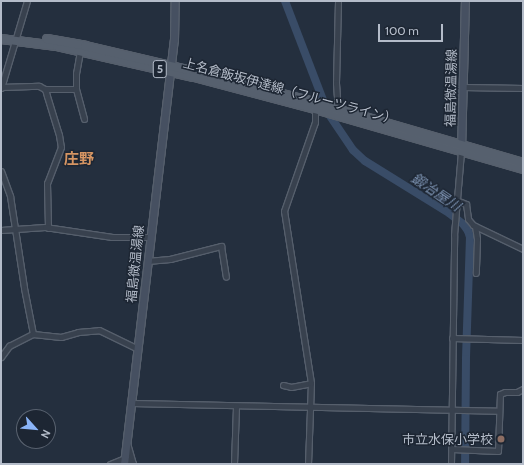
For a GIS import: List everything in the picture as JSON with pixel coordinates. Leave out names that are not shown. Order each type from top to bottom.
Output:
[{"type":"main road","name":"福島微温湯線","points":[[125,461],[175,27],[175,1]]},
{"type":"main road","name":"福島微温湯線","points":[[461,149],[465,1]]},
{"type":"main road","name":"上名倉飯坂伊達線（フルーツライン）","points":[[1,34],[169,69]]},
{"type":"main road","name":"上名倉飯坂伊達線（フルーツライン）","points":[[1,39],[16,38],[62,41],[338,112],[523,169]]},
{"type":"main road","name":"上名倉飯坂伊達線（フルーツライン）","points":[[461,149],[523,163]]},
{"type":"street","points":[[27,1],[1,88],[36,86],[45,90],[76,89]]},
{"type":"street","points":[[338,1],[336,83],[338,112]]},
{"type":"street","points":[[80,51],[76,73],[76,89],[84,119]]},
{"type":"street","points":[[463,87],[523,88]]},
{"type":"street","points":[[45,90],[61,144],[60,152],[47,183],[48,228]]},
{"type":"street","points":[[308,464],[311,383],[284,211],[315,122],[316,106]]},
{"type":"street","points":[[451,464],[452,338],[456,200],[461,149]]},
{"type":"street","points":[[1,171],[10,196],[33,334]]},
{"type":"street","points":[[456,200],[466,204],[468,219],[474,226],[523,249]]},
{"type":"street","points":[[474,226],[476,239],[476,273]]},
{"type":"street","points":[[1,230],[48,228],[112,238],[150,237]]},
{"type":"street","points":[[147,261],[170,259],[221,246],[226,277]]},
{"type":"street","points":[[1,357],[9,346],[33,334],[61,337],[78,332],[99,330],[138,349]]},
{"type":"street","points":[[452,338],[523,340]]},
{"type":"street","points":[[283,385],[291,386],[311,383]]},
{"type":"street","points":[[452,449],[498,450],[500,394],[505,392],[517,392],[523,389]]},
{"type":"street","points":[[132,403],[499,412]]},
{"type":"street","points":[[234,464],[236,406]]},
{"type":"street","points":[[127,442],[133,464]]},
{"type":"street","points":[[110,464],[125,461],[133,464]]},
{"type":"waterway","name":"鍛冶屋川","points":[[285,1],[328,113],[353,150],[365,161],[449,213],[463,224],[468,231],[470,237],[466,359],[465,464]]},
{"type":"place","name":"市立水保小学校","points":[[501,439]]},
{"type":"district","name":"庄野","points":[[79,160]]}]
